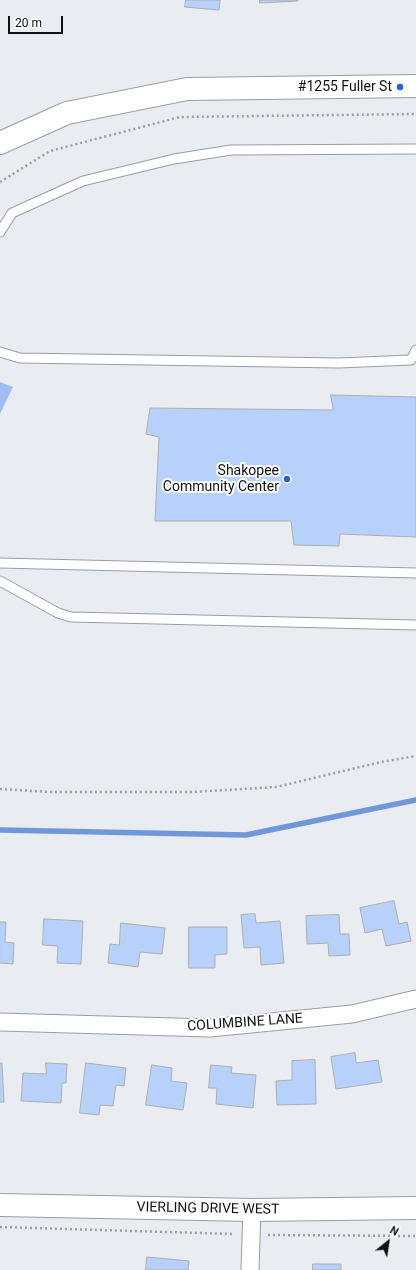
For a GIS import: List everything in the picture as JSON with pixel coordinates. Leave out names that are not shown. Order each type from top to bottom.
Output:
[{"type":"street","points":[[0,143],[67,113],[187,89],[416,86]]},
{"type":"street","name":"COLUMBINE LANE","points":[[0,1022],[210,1028],[352,1014],[416,1000]]},
{"type":"street","name":"VIERLING DRIVE WEST","points":[[0,1206],[252,1210],[416,1208]]},
{"type":"street","points":[[250,1270],[252,1210]]},
{"type":"lane","points":[[0,232],[12,213],[83,181],[174,159],[231,150],[416,150]]},
{"type":"lane","points":[[0,352],[20,358],[339,363],[411,360],[416,350]]},
{"type":"lane","points":[[0,563],[416,573]]},
{"type":"lane","points":[[0,581],[58,612],[71,617],[416,625]]},
{"type":"path","points":[[0,182],[50,151],[180,117],[416,114]]},
{"type":"path","points":[[0,789],[51,792],[192,792],[276,788],[381,762],[416,756]]},
{"type":"path","points":[[0,1227],[251,1234],[416,1236]]},
{"type":"shaded area","points":[[0,382],[13,387],[0,414]]},
{"type":"building","points":[[186,0],[220,0],[219,10],[185,7]]},
{"type":"building","points":[[260,0],[298,0],[298,1],[260,3]]},
{"type":"building","name":"Shakopee Community Center","points":[[331,395],[416,397],[416,537],[340,534],[339,546],[294,545],[291,521],[155,521],[159,437],[146,434],[150,408],[333,410]]},
{"type":"building","points":[[394,901],[399,924],[407,922],[411,941],[386,946],[382,929],[365,933],[360,908]]},
{"type":"building","points":[[255,914],[256,923],[280,921],[284,963],[261,965],[260,947],[244,948],[241,915]]},
{"type":"building","points":[[339,915],[340,934],[349,934],[350,955],[329,956],[328,943],[307,944],[306,916]]},
{"type":"building","points":[[44,919],[83,921],[81,964],[57,963],[58,946],[43,945]]},
{"type":"building","points":[[0,922],[6,922],[5,942],[14,943],[13,964],[0,963]]},
{"type":"building","points":[[121,923],[165,928],[162,954],[140,952],[138,967],[108,963],[110,944],[119,945]]},
{"type":"building","points":[[189,927],[227,927],[227,954],[215,955],[215,968],[189,968]]},
{"type":"building","points":[[355,1053],[356,1063],[378,1060],[382,1082],[336,1089],[331,1057]]},
{"type":"building","points":[[315,1060],[316,1104],[277,1105],[276,1081],[292,1080],[292,1061]]},
{"type":"building","points":[[0,1063],[2,1063],[4,1102],[0,1102]]},
{"type":"building","points":[[46,1063],[67,1064],[66,1083],[62,1083],[61,1103],[21,1101],[23,1073],[46,1074]]},
{"type":"building","points":[[86,1063],[126,1068],[124,1086],[116,1085],[113,1106],[100,1105],[99,1115],[80,1113]]},
{"type":"building","points":[[152,1065],[172,1068],[171,1081],[187,1083],[183,1110],[146,1105]]},
{"type":"building","points":[[211,1065],[232,1067],[231,1073],[256,1075],[253,1108],[216,1104],[217,1088],[209,1088]]},
{"type":"building","points":[[147,1257],[189,1261],[188,1270],[146,1270]]},
{"type":"building","points":[[313,1264],[341,1264],[341,1270],[313,1270]]},
{"type":"waterway","points":[[0,830],[246,835],[416,800]]},
{"type":"place","name":"#1255 Fuller St","points":[[400,87]]},
{"type":"place","name":"Shakopee Community Center","points":[[287,479]]}]
